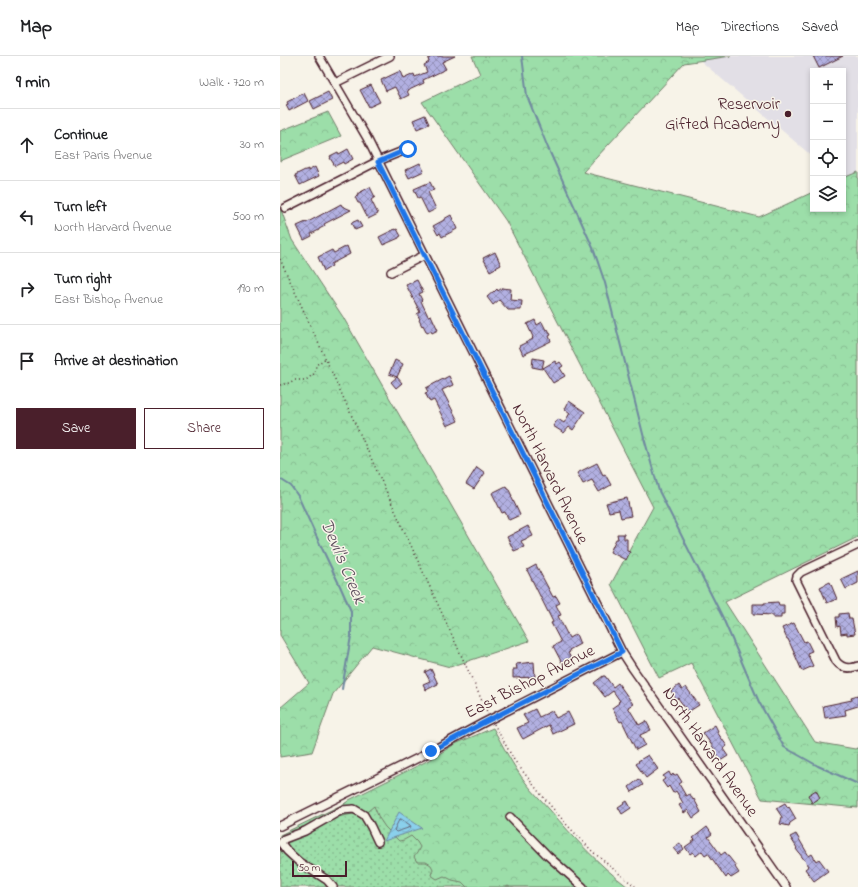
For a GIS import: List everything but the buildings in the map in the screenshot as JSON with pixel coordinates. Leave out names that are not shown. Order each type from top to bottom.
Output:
[{"type":"street","name":"North Harvard Avenue","points":[[319,56],[363,131],[622,652],[786,887]]},
{"type":"street","points":[[335,83],[390,56]]},
{"type":"street","points":[[285,208],[378,162],[408,149]]},
{"type":"street","points":[[391,272],[425,255]]},
{"type":"street","points":[[858,545],[802,571],[796,578],[836,661],[844,667],[851,668],[858,666]]},
{"type":"street","name":"East Bishop Avenue","points":[[280,826],[422,756],[622,652]]},
{"type":"street","points":[[333,887],[327,880],[299,862],[287,851],[281,843],[284,839],[305,831],[342,810],[354,809],[364,815],[378,842]]},
{"type":"street","points":[[510,817],[547,855],[583,887]]},
{"type":"path","points":[[280,258],[491,719],[514,760],[567,825],[593,852],[636,887]]},
{"type":"path","points":[[280,385],[294,380],[306,380],[315,373],[316,366],[326,358]]},
{"type":"shaded area","name":"Reservoir Gifted Academy","points":[[695,56],[858,56],[858,205],[846,189],[846,68],[810,68],[810,154]]},
{"type":"green space","points":[[472,56],[731,56],[684,63],[583,172],[759,217],[810,193],[810,212],[846,212],[846,177],[858,172],[858,537],[725,602],[815,742],[855,749],[858,748],[858,808],[762,799],[691,663],[659,678],[611,584],[653,507],[506,221],[422,102],[480,74]]},
{"type":"green space","points":[[328,112],[341,136],[280,161],[280,131]]},
{"type":"green space","points":[[280,207],[292,240],[343,317],[529,641],[450,667],[372,646],[333,694],[312,752],[280,757],[280,708],[309,683],[280,635]]},
{"type":"green space","points":[[493,728],[508,756],[526,783],[587,851],[628,887],[467,887],[462,882],[452,880],[444,876],[437,879],[431,875],[433,869],[431,865],[426,862],[417,862],[414,857],[420,847],[417,842],[411,836],[399,841],[385,827],[374,806],[362,816],[353,814],[337,817],[341,807],[349,800],[431,759],[455,744]]},
{"type":"green space","points":[[491,732],[538,819],[612,887],[280,887],[280,835]]},
{"type":"water","points":[[399,812],[422,828],[384,841]]},
{"type":"waterway","points":[[522,56],[527,96],[548,148],[593,248],[605,283],[644,438],[659,491],[722,616],[759,702],[784,747],[818,766],[858,784]]},
{"type":"waterway","name":"Devil's Creek","points":[[280,479],[291,486],[298,496],[351,611],[351,636],[342,689]]},
{"type":"place","name":"Reservoir Gifted Academy","points":[[788,114]]},
{"type":"route","points":[[408,149],[378,162],[622,652],[431,751]]}]
